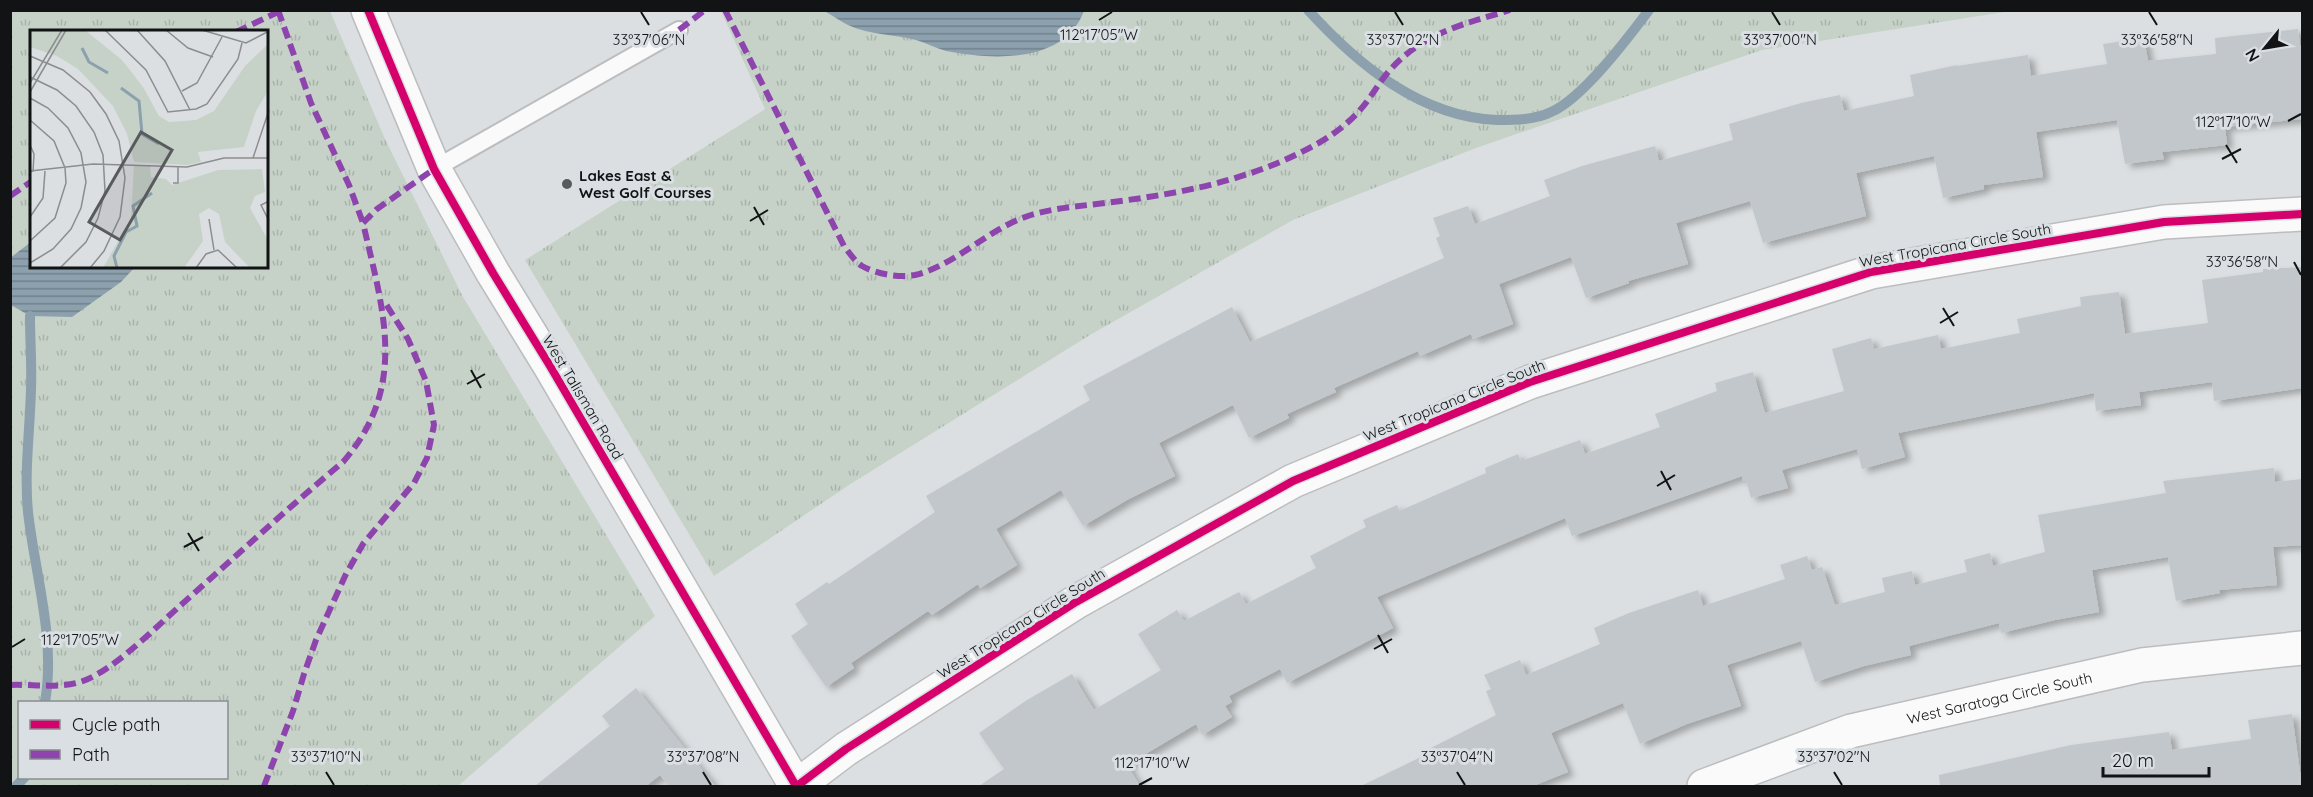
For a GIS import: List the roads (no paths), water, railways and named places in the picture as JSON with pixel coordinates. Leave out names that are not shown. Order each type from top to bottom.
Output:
[{"type":"street","name":"West Talisman Road","points":[[368,10],[434,169],[493,273],[797,786]]},
{"type":"street","name":"West Tropicana Circle South","points":[[797,786],[846,749],[1076,602],[1293,481],[1530,382],[1871,272],[2164,222],[2302,214]]},
{"type":"street","name":"West Saratoga Circle South","points":[[1704,786],[1863,728],[2142,665],[2302,648]]},
{"type":"lane","points":[[434,169],[679,30]]},
{"type":"water","points":[[1084,10],[1074,28],[1061,41],[1044,49],[1005,56],[946,51],[916,40],[864,31],[824,11]]},
{"type":"water","points":[[30,243],[30,268],[134,268],[121,282],[72,317],[30,316],[11,305],[10,258]]},
{"type":"waterway","points":[[1308,10],[1348,50],[1370,68],[1417,98],[1469,117],[1497,120],[1538,117],[1563,105],[1604,67],[1649,10]]},
{"type":"waterway","points":[[30,316],[31,380],[27,497],[46,631],[48,678],[45,701]]},
{"type":"waterway","points":[[16,786],[23,779]]},
{"type":"place","name":"Lakes East & West Golf Courses","points":[[567,184]]}]
